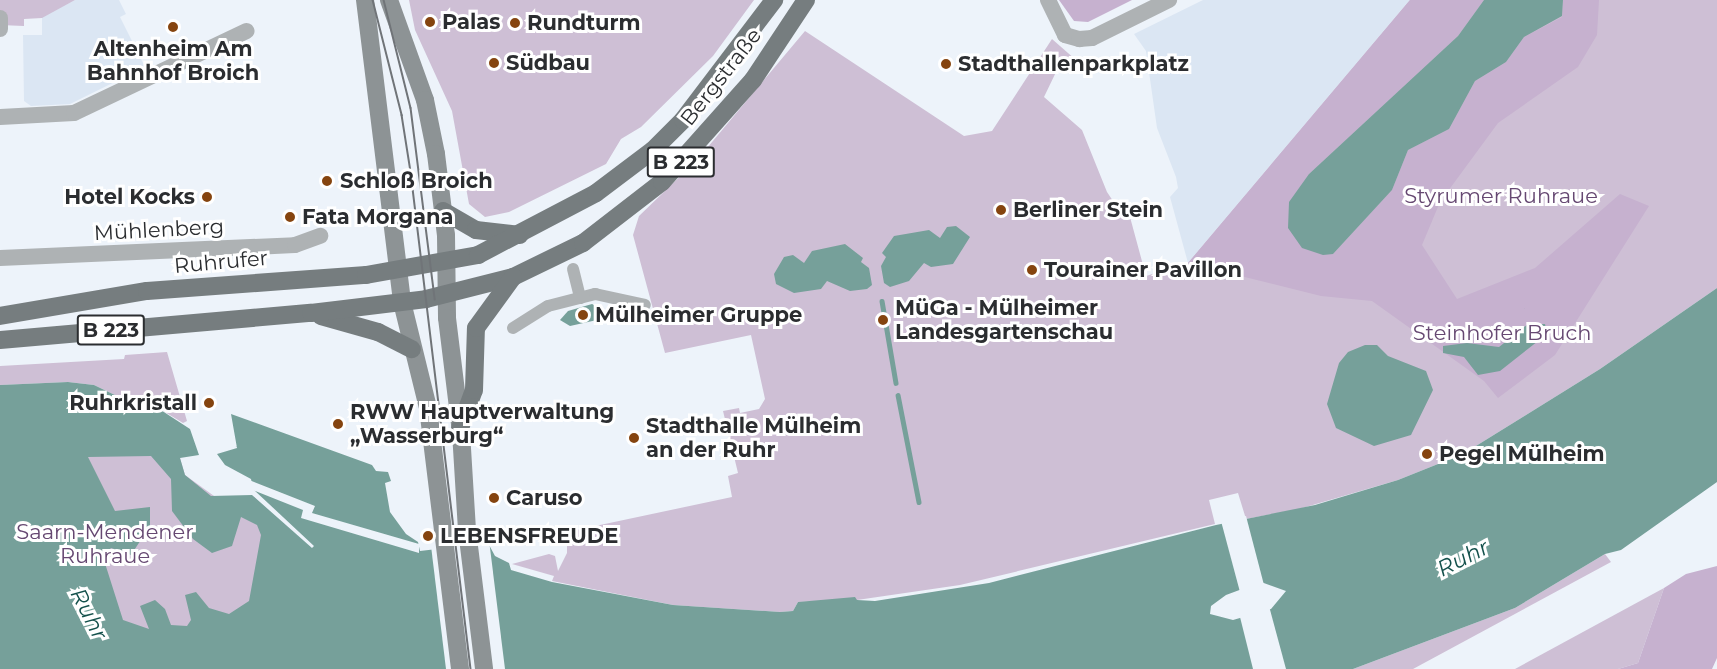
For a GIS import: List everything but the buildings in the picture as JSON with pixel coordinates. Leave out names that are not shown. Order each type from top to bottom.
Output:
[{"type":"main road","points":[[365,0],[402,302],[428,408],[460,669]]},
{"type":"main road","points":[[390,0],[425,100],[443,211],[448,262],[447,295],[461,430],[467,530],[484,669]]},
{"type":"main road","name":"Bergstraße","points":[[448,262],[478,255],[522,235],[596,193],[653,150],[683,120],[774,0]]},
{"type":"main road","name":"Bergstraße","points":[[447,295],[513,278],[583,243],[662,182],[753,80],[806,0]]},
{"type":"main road","points":[[443,211],[476,230],[522,235]]},
{"type":"main road","name":"Ruhrufer","points":[[0,316],[147,291],[399,271],[448,262]]},
{"type":"main road","points":[[461,430],[474,390],[476,328],[513,278]]},
{"type":"main road","name":"B 223","points":[[0,340],[310,313],[447,295]]},
{"type":"main road","points":[[310,313],[378,332],[412,349]]},
{"type":"street","points":[[1048,0],[1065,34],[1092,38],[1161,2]]},
{"type":"street","points":[[0,18],[0,29]]},
{"type":"street","points":[[0,117],[74,113],[247,31]]},
{"type":"street","name":"Mühlenberg","points":[[0,258],[295,245],[320,236]]},
{"type":"street","points":[[573,269],[580,298]]},
{"type":"street","points":[[513,328],[548,306],[595,294],[645,305]]},
{"type":"shaded area","points":[[75,0],[119,0],[126,14],[120,17],[145,67],[70,104],[31,106],[24,101],[23,35],[42,35],[42,16]]},
{"type":"shaded area","points":[[1203,0],[1410,0],[1188,263],[1170,197],[1178,188],[1176,177],[1157,128],[1146,51],[1134,34]]},
{"type":"green space","points":[[0,0],[75,0],[42,18],[24,19],[24,26],[0,25]]},
{"type":"green space","points":[[409,0],[754,0],[713,56],[641,127],[621,139],[606,164],[509,212],[485,217],[469,204],[452,111],[415,30]]},
{"type":"green space","points":[[1059,0],[1132,0],[1088,22],[1074,21]]},
{"type":"green space","name":"Styrumer Ruhraue","points":[[1410,0],[1717,0],[1717,288],[1600,369],[1463,454],[1398,480],[1299,509],[1246,519],[1238,493],[1209,500],[1215,524],[960,585],[857,600],[798,602],[793,611],[780,612],[673,605],[552,581],[554,576],[512,564],[549,554],[555,556],[558,571],[567,553],[567,532],[732,497],[728,476],[738,473],[723,411],[739,408],[740,413],[759,409],[765,399],[751,335],[665,353],[633,235],[639,216],[697,160],[805,31],[964,136],[992,131],[1052,39],[1076,60],[1057,70],[1044,97],[1082,130],[1107,192],[1125,219],[1130,217],[1146,276],[1188,263]]},
{"type":"green space","name":"Steinhofer Bruch","points":[[1410,0],[1484,0],[1458,36],[1309,174],[1333,254],[1392,190],[1408,150],[1449,129],[1475,81],[1506,62],[1524,37],[1562,17],[1563,0],[1599,0],[1597,35],[1578,67],[1498,123],[1440,202],[1422,245],[1457,299],[1535,268],[1620,194],[1649,206],[1555,355],[1498,398],[1484,381],[1372,301],[1321,296],[1188,263]]},
{"type":"green space","points":[[167,352],[187,421],[183,423],[150,403],[117,396],[94,385],[68,382],[0,385],[0,366],[124,359],[125,355]]},
{"type":"green space","name":"Saarn-Mendener Ruhraue","points":[[0,419],[180,458],[185,475],[221,501],[254,497],[318,557],[308,628],[0,661]]},
{"type":"green space","points":[[1605,554],[1611,562],[1413,669],[1353,669],[1515,608]]},
{"type":"green space","points":[[1717,566],[1717,658],[1712,669],[1618,669],[1638,663],[1664,588],[1686,574]]},
{"type":"green space","points":[[1664,588],[1638,663],[1618,669],[1515,669]]},
{"type":"water","points":[[1484,0],[1563,0],[1562,16],[1524,37],[1506,62],[1475,81],[1449,129],[1408,150],[1392,190],[1333,254],[1323,255],[1302,248],[1288,228],[1289,202],[1309,174],[1458,36]]},
{"type":"water","points":[[956,226],[970,237],[953,264],[931,267],[924,263],[909,281],[890,287],[884,283],[881,266],[886,257],[882,253],[894,236],[929,230],[940,238],[947,227]]},
{"type":"water","points":[[845,244],[863,258],[861,262],[869,268],[872,285],[867,289],[850,291],[827,281],[821,289],[794,293],[776,284],[774,274],[784,257],[793,255],[804,263],[812,251]]},
{"type":"water","name":"Ruhr","points":[[1717,288],[1717,482],[1621,550],[1605,554],[1515,608],[1353,669],[0,669],[0,385],[68,382],[94,385],[117,396],[150,403],[190,429],[199,455],[180,458],[185,475],[211,496],[252,495],[312,548],[314,546],[253,489],[251,479],[225,465],[217,454],[237,448],[231,414],[372,465],[376,471],[388,472],[391,481],[385,483],[390,512],[406,534],[418,542],[420,551],[488,543],[495,556],[509,563],[511,570],[552,582],[673,605],[780,612],[793,611],[798,602],[855,597],[857,600],[875,601],[989,583],[1216,525],[1315,505],[1398,480],[1463,454],[1600,369]],"holes":[[[151,456],[171,479],[172,511],[193,539],[212,553],[232,546],[241,517],[257,525],[261,535],[249,601],[229,614],[209,608],[196,592],[185,595],[191,620],[187,626],[171,625],[165,609],[155,600],[140,606],[149,629],[123,620],[103,557],[111,548],[131,555],[150,526],[150,507],[115,511],[88,457]],[[1261,582],[1286,591],[1271,609],[1233,620],[1210,614],[1211,606],[1226,595]]]},
{"type":"water","name":"Mülheimer Gruppe","points":[[592,304],[606,311],[597,320],[570,326],[560,320],[568,311]]},
{"type":"water","points":[[1528,324],[1545,324],[1547,334],[1500,371],[1478,375],[1464,357],[1443,353],[1443,346],[1467,343],[1499,347]]},
{"type":"water","points":[[1365,345],[1377,345],[1388,356],[1426,371],[1433,390],[1411,435],[1374,446],[1336,428],[1327,404],[1339,363],[1348,352]]},
{"type":"pier","points":[[244,478],[315,506],[312,513],[419,544],[419,553],[301,518],[303,510],[250,489]]},
{"type":"pier","points":[[1246,516],[1264,585],[1240,592],[1221,521]]},
{"type":"pier","points":[[489,540],[505,669],[446,669],[431,546]]},
{"type":"pier","points":[[1269,606],[1286,669],[1253,669],[1240,617]]},
{"type":"waterway","points":[[882,301],[896,383]]},
{"type":"waterway","points":[[898,395],[919,502]]},
{"type":"tram line","points":[[373,0],[402,115],[411,172],[471,669]]},
{"type":"tram line","points":[[384,0],[411,108],[435,299]]},
{"type":"place","name":"Palas","points":[[430,22]]},
{"type":"place","name":"Rundturm","points":[[515,23]]},
{"type":"place","name":"Altenheim Am Bahnhof Broich","points":[[173,27]]},
{"type":"place","name":"Südbau","points":[[494,63]]},
{"type":"place","name":"Stadthallenparkplatz","points":[[946,64]]},
{"type":"place","name":"Schloß Broich","points":[[327,181]]},
{"type":"place","name":"Hotel Kocks","points":[[207,197]]},
{"type":"place","name":"Berliner Stein","points":[[1001,210]]},
{"type":"place","name":"Fata Morgana","points":[[290,217]]},
{"type":"place","name":"Tourainer Pavillon","points":[[1032,270]]},
{"type":"place","name":"Mülheimer Gruppe","points":[[583,315]]},
{"type":"place","name":"MüGa - Mülheimer Landesgartenschau","points":[[883,320]]},
{"type":"place","name":"Ruhrkristall","points":[[209,403]]},
{"type":"place","name":"RWW Hauptverwaltung „Wasserburg“","points":[[338,424]]},
{"type":"place","name":"Stadthalle Mülheim an der Ruhr","points":[[634,438]]},
{"type":"place","name":"Pegel Mülheim","points":[[1427,454]]},
{"type":"place","name":"Caruso","points":[[494,498]]},
{"type":"place","name":"LEBENSFREUDE","points":[[428,536]]}]
